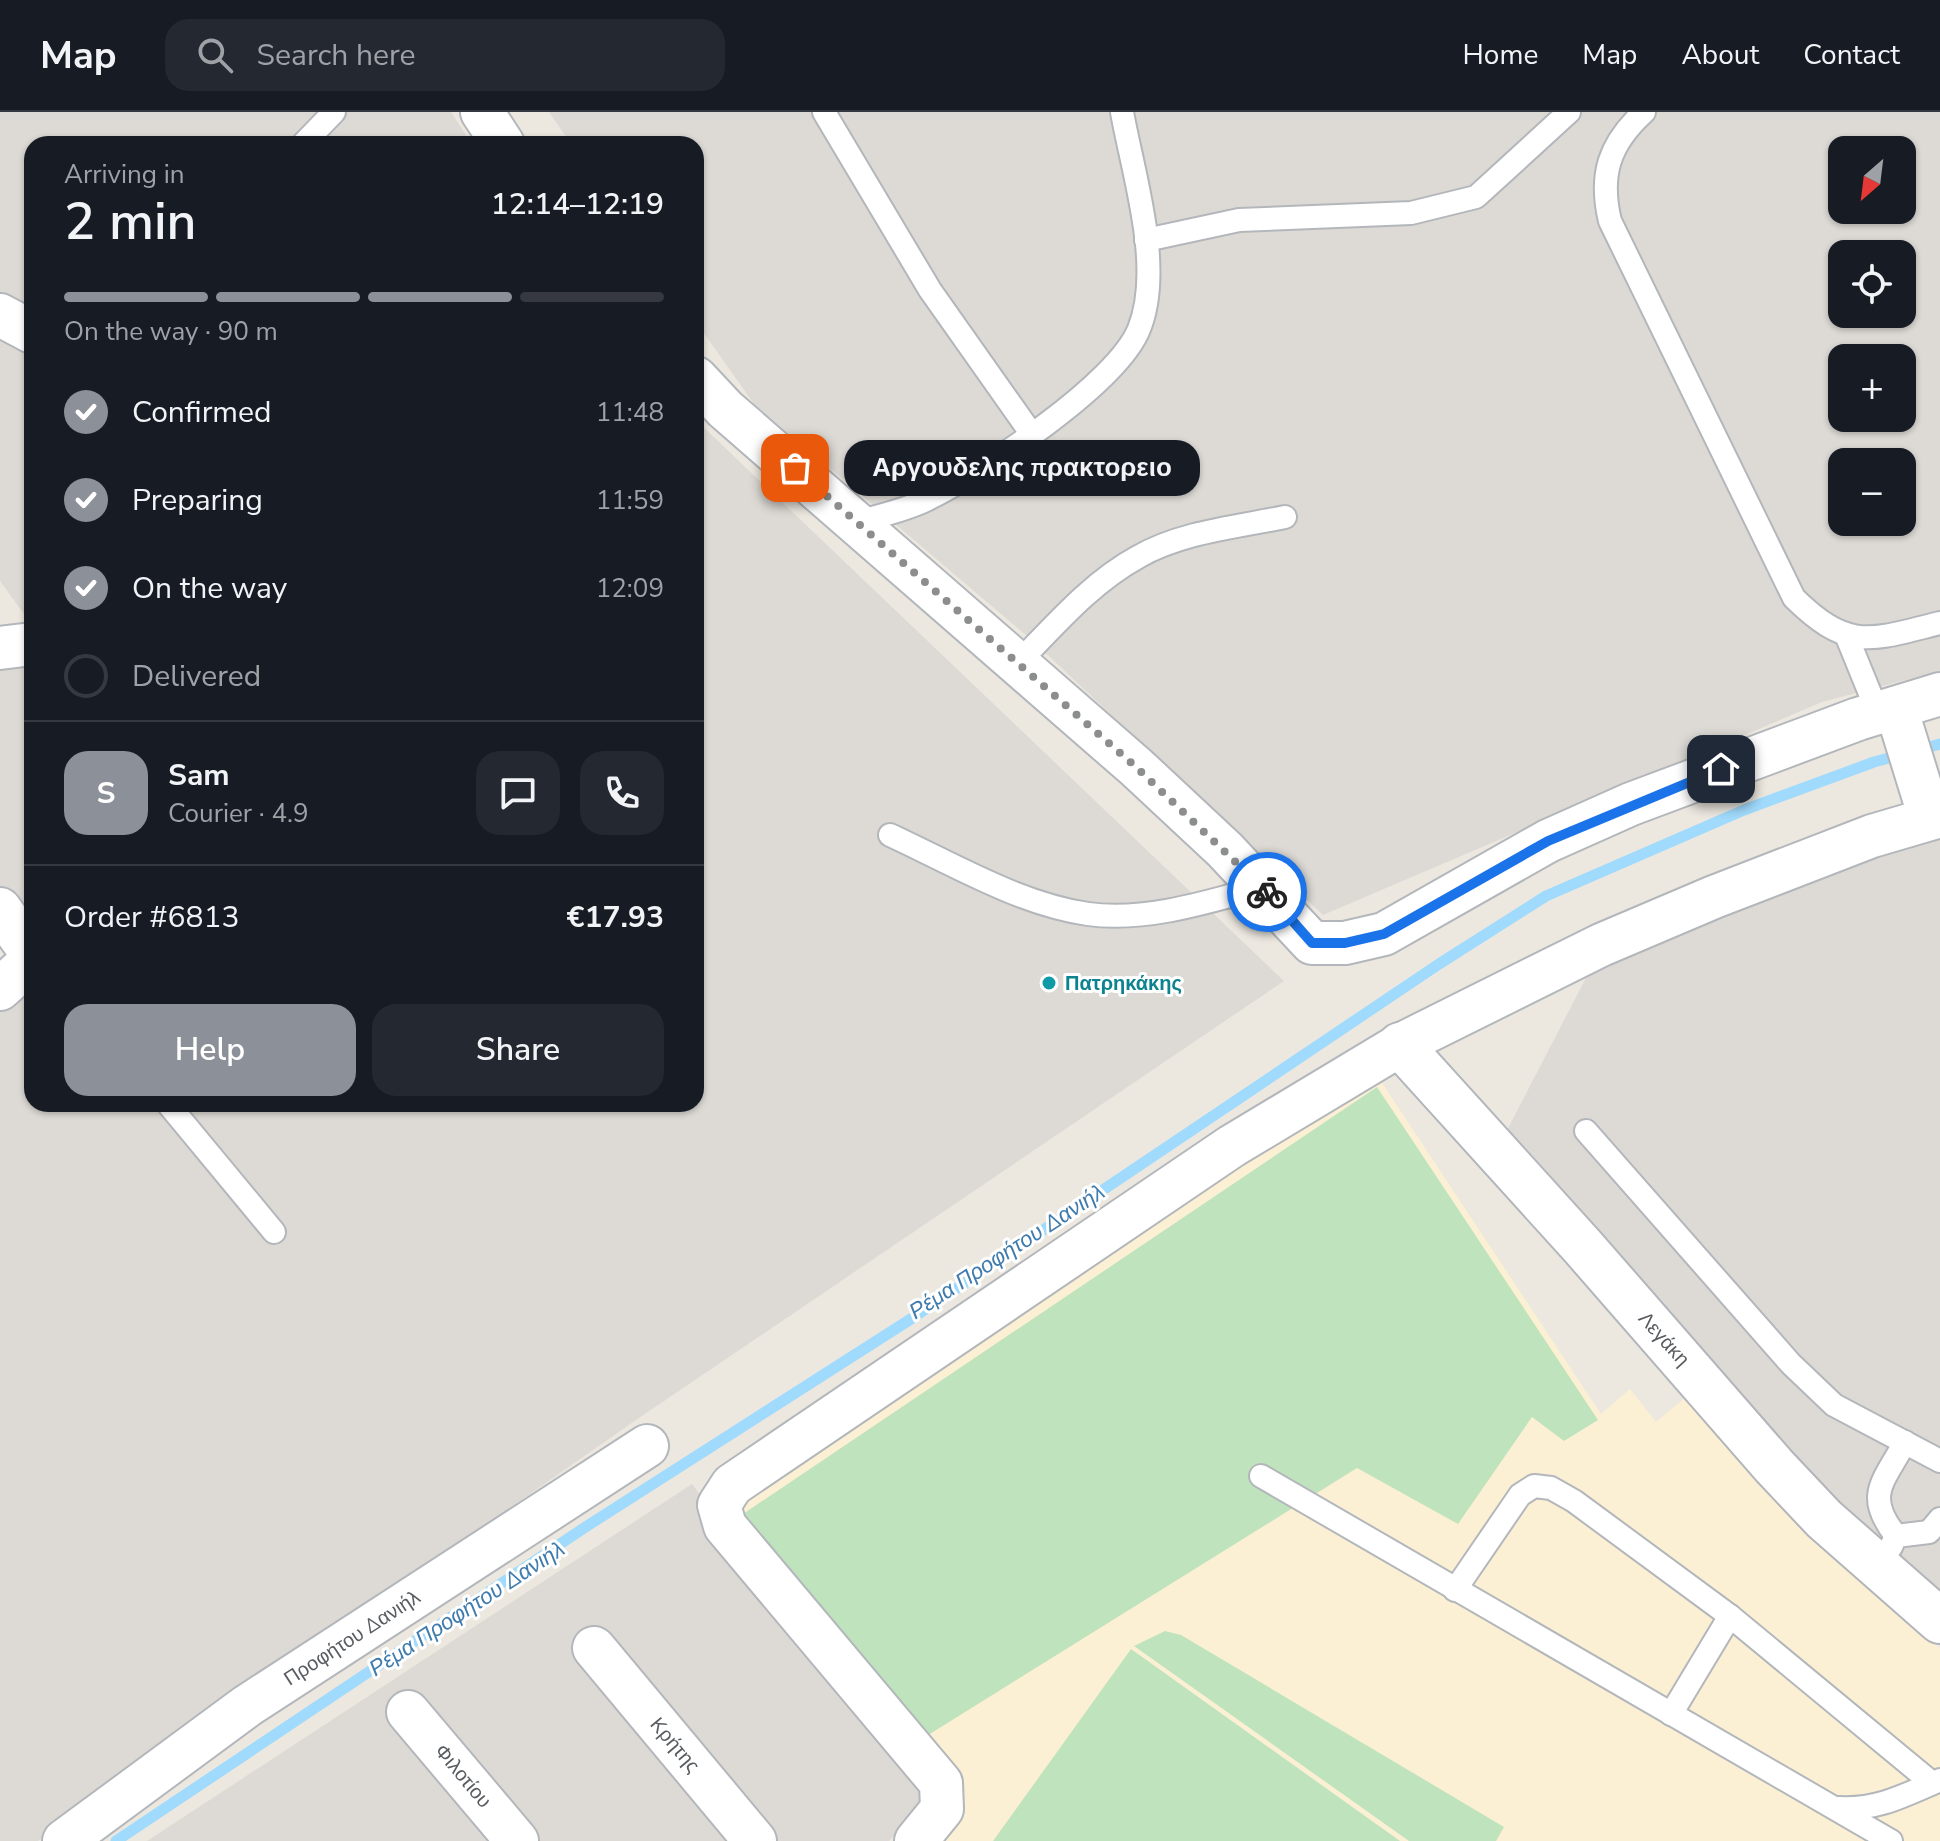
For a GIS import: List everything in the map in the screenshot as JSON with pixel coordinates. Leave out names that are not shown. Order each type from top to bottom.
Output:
[{"type":"street","points":[[482,112],[498,136]]},
{"type":"street","points":[[0,315],[24,328]]},
{"type":"street","points":[[704,387],[725,409],[1019,662],[1262,887],[1312,943],[1345,943],[1384,934],[1548,841],[1631,804],[1892,716],[1940,694]]},
{"type":"street","points":[[0,648],[24,645]]},
{"type":"street","points":[[916,1841],[942,1809],[941,1783],[725,1526],[719,1505],[724,1494],[1232,1146],[1400,1045],[1601,945],[1872,836],[1930,807],[1892,716]]},
{"type":"street","points":[[0,909],[24,945]]},
{"type":"street","points":[[0,989],[24,965]]},
{"type":"street","name":"Λεγάκη","points":[[1400,1045],[1603,1269],[1774,1466],[1888,1553],[1940,1621]]},
{"type":"street","name":"Προφήτου Δανιήλ","points":[[64,1841],[247,1706],[647,1446]]},
{"type":"street","name":"Κρήτης","points":[[594,1648],[755,1841]]},
{"type":"street","name":"Φιλοτίου","points":[[408,1712],[517,1841]]},
{"type":"lane","points":[[311,136],[334,112]]},
{"type":"lane","points":[[824,112],[930,290],[1033,436]]},
{"type":"lane","points":[[859,522],[927,500],[1033,436],[1121,360],[1140,328],[1147,291],[1146,240],[1122,112]]},
{"type":"lane","points":[[1146,240],[1239,220],[1411,213],[1476,197],[1569,112]]},
{"type":"lane","points":[[1644,112],[1625,130],[1611,156],[1603,192],[1610,221],[1794,598],[1819,622],[1847,637],[1880,638],[1940,623]]},
{"type":"lane","points":[[1019,662],[1083,596],[1138,556],[1192,536],[1285,517]]},
{"type":"lane","points":[[1847,637],[1892,716]]},
{"type":"lane","points":[[890,835],[1045,905],[1091,914],[1142,914],[1262,887]]},
{"type":"lane","points":[[175,1112],[274,1232]]},
{"type":"lane","points":[[1586,1131],[1802,1374],[1834,1405],[1940,1461]]},
{"type":"lane","points":[[1905,1442],[1879,1489],[1878,1503],[1888,1553],[1929,1532],[1940,1519]]},
{"type":"lane","points":[[1261,1476],[1891,1841]]},
{"type":"lane","points":[[1455,1590],[1520,1495],[1534,1486],[1551,1488],[1574,1501],[1730,1616],[1936,1782],[1891,1802],[1859,1809],[1837,1808]]},
{"type":"lane","points":[[1671,1714],[1730,1616]]},
{"type":"shaded area","points":[[0,112],[451,112],[467,136],[24,136],[24,614],[0,581]]},
{"type":"shaded area","points":[[549,112],[1940,112],[1940,671],[1822,702],[1323,915],[1034,642],[754,404],[704,333],[704,136],[566,136]]},
{"type":"shaded area","points":[[704,428],[1284,981],[636,1420],[135,1769],[38,1841],[0,1841],[0,999],[24,980],[24,1112],[704,1112]]},
{"type":"shaded area","points":[[24,658],[24,924],[0,892],[0,662]]},
{"type":"shaded area","points":[[1940,833],[1940,1599],[1838,1507],[1503,1138],[1590,970],[1904,839]]},
{"type":"shaded area","points":[[1376,1074],[1601,1414],[1630,1389],[1656,1422],[1686,1397],[1897,1613],[1940,1648],[1940,1841],[926,1841],[733,1510]]},
{"type":"shaded area","points":[[692,1484],[929,1793],[926,1801],[889,1841],[147,1841]]},
{"type":"green space","points":[[1377,1087],[1598,1420],[1564,1441],[1532,1417],[1458,1524],[1357,1468],[917,1742],[743,1514]]},
{"type":"green space","points":[[1165,1631],[1181,1635],[1504,1827],[1496,1841],[1409,1841],[1134,1646]]},
{"type":"green space","points":[[1131,1649],[1400,1841],[993,1841]]},
{"type":"waterway","name":"Ρέμα Προφήτου Δανιήλ","points":[[116,1841],[587,1526],[914,1317],[1439,964],[1546,896],[1744,810],[1874,762],[1940,744]]},
{"type":"way so far","points":[[795,468],[1136,767],[1267,892]]},
{"type":"place","name":"Αργουδελης πρακτορειο","points":[[795,468]]},
{"type":"place","name":"Πατρηκάκης","points":[[1049,983]]},
{"type":"route","points":[[1267,892],[1312,943],[1345,943],[1384,934],[1548,841],[1721,769]]}]
